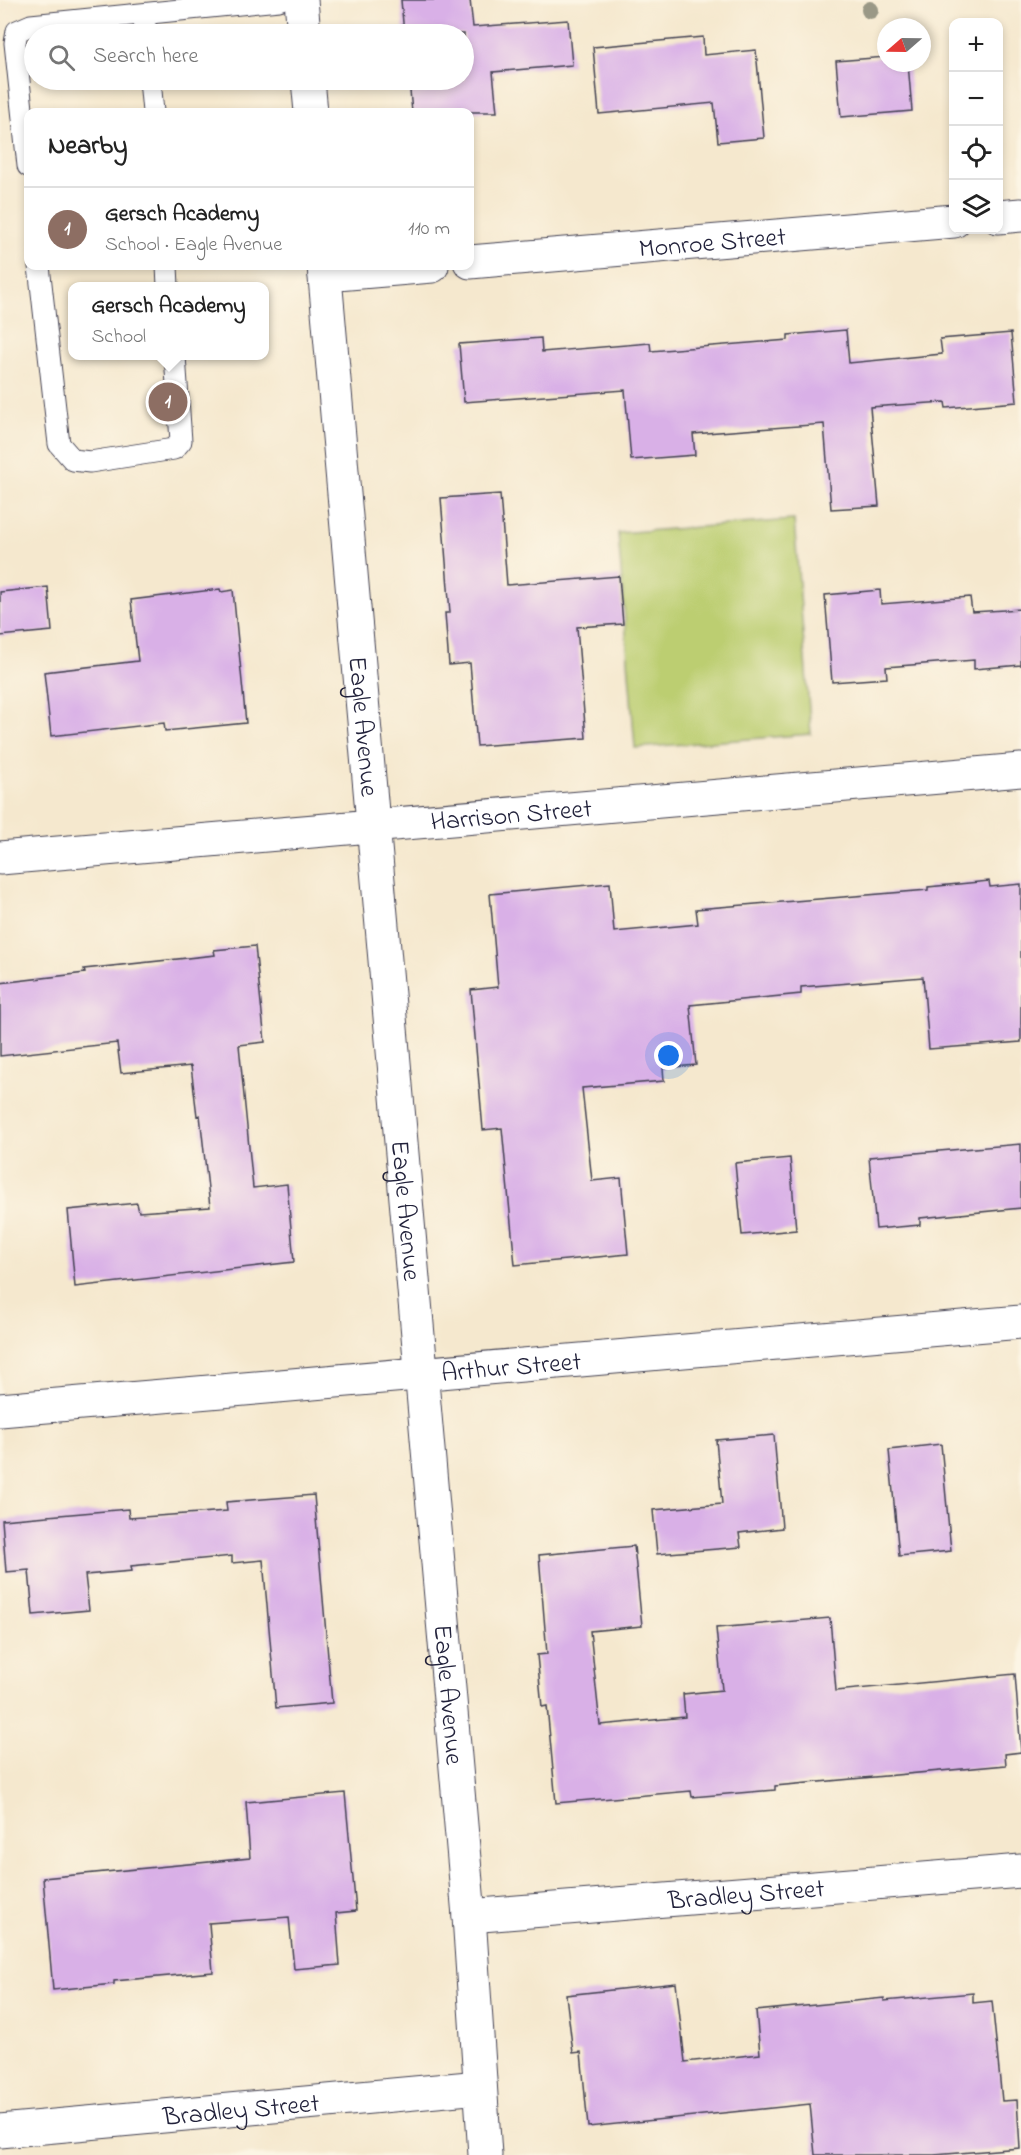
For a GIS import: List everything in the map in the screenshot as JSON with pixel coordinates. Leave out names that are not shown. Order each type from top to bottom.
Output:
[{"type":"street","points":[[301,0],[303,24]]},
{"type":"street","points":[[309,90],[311,108]]},
{"type":"street","points":[[1003,217],[1021,215]]},
{"type":"street","name":"Monroe Street","points":[[474,262],[949,221]]},
{"type":"street","name":"Eagle Avenue","points":[[324,270],[419,1373],[469,1916],[485,2155]]},
{"type":"street","name":"Harrison Street","points":[[0,858],[1021,770]]},
{"type":"street","name":"Arthur Street","points":[[0,1410],[1021,1322]]},
{"type":"street","name":"Bradley Street","points":[[469,1916],[1021,1871]]},
{"type":"street","name":"Bradley Street","points":[[0,2131],[480,2087]]},
{"type":"lane","points":[[145,24],[175,10],[279,0]]},
{"type":"lane","points":[[24,28],[18,31],[15,43],[24,128]]},
{"type":"lane","points":[[151,90],[153,108]]},
{"type":"lane","points":[[39,270],[59,444],[74,460],[90,462],[174,449],[181,441],[175,360]]},
{"type":"green space","points":[[794,520],[811,734],[635,748],[618,533]]},
{"type":"building","points":[[401,0],[470,0],[473,24],[403,24]]},
{"type":"building","points":[[568,20],[572,65],[493,72],[497,112],[474,112],[474,108],[412,108],[410,90],[474,90],[474,27]]},
{"type":"building","points":[[703,37],[704,55],[756,50],[764,138],[718,142],[714,103],[599,114],[593,47]]},
{"type":"building","points":[[877,58],[877,72],[909,72],[912,111],[841,117],[836,61]]},
{"type":"building","points":[[846,330],[849,363],[942,354],[940,339],[1011,333],[1017,402],[946,408],[945,402],[870,407],[879,506],[831,509],[824,424],[693,434],[695,455],[631,460],[625,390],[464,402],[459,344],[541,338],[542,352],[650,343],[651,351],[788,340],[788,335]]},
{"type":"building","points":[[500,494],[507,585],[619,576],[623,624],[577,627],[586,738],[477,746],[470,663],[449,665],[445,613],[450,613],[441,498]]},
{"type":"building","points":[[48,587],[52,631],[0,636],[0,592]]},
{"type":"building","points":[[220,589],[221,592],[233,590],[246,723],[165,731],[164,723],[51,736],[44,672],[138,661],[131,600]]},
{"type":"building","points":[[880,590],[881,604],[970,597],[972,612],[1021,609],[1021,665],[974,669],[974,660],[886,667],[887,678],[832,682],[825,595]]},
{"type":"building","points":[[989,881],[990,887],[1021,884],[1021,1042],[929,1049],[923,977],[801,987],[801,994],[690,1005],[696,1065],[663,1068],[664,1081],[582,1088],[592,1181],[621,1178],[628,1254],[515,1265],[502,1128],[483,1130],[471,990],[498,987],[490,894],[610,883],[614,932],[698,924],[696,909],[928,890],[928,887]]},
{"type":"building","points":[[255,946],[265,1042],[239,1045],[253,1188],[287,1184],[294,1262],[75,1287],[68,1210],[137,1203],[139,1212],[210,1207],[200,1115],[197,1116],[191,1066],[121,1073],[117,1043],[0,1056],[0,983],[85,973],[84,969],[215,955],[214,950]]},
{"type":"building","points":[[1021,1144],[1021,1208],[920,1218],[920,1225],[876,1229],[869,1157]]},
{"type":"building","points":[[790,1158],[796,1230],[742,1235],[735,1163]]},
{"type":"building","points":[[774,1435],[782,1528],[739,1533],[741,1547],[657,1554],[653,1510],[722,1504],[716,1440]]},
{"type":"building","points":[[941,1444],[951,1551],[899,1556],[889,1450]]},
{"type":"building","points":[[314,1495],[332,1703],[276,1708],[263,1560],[232,1563],[232,1556],[131,1566],[132,1571],[85,1575],[89,1610],[33,1615],[29,1570],[6,1572],[2,1520],[128,1509],[129,1518],[227,1511],[226,1502]]},
{"type":"building","points":[[634,1546],[642,1626],[590,1631],[600,1725],[685,1717],[683,1694],[722,1690],[716,1628],[830,1618],[836,1691],[1015,1674],[1021,1752],[1005,1754],[1006,1765],[775,1786],[775,1790],[692,1797],[691,1791],[556,1803],[547,1706],[542,1707],[537,1655],[547,1654],[539,1555]]},
{"type":"building","points":[[345,1793],[356,1911],[336,1913],[340,1965],[294,1969],[289,1917],[209,1923],[213,1972],[114,1981],[114,1984],[53,1990],[43,1878],[250,1858],[246,1802]]},
{"type":"building","points":[[676,1983],[685,2062],[760,2054],[756,2011],[884,1998],[884,2001],[973,1993],[973,2003],[992,2001],[1002,2101],[1017,2100],[1020,2148],[934,2155],[815,2155],[810,2104],[588,2127],[581,2052],[573,2053],[566,1995]]},
{"type":"place","name":"Gersch Academy","points":[[168,402]]}]
